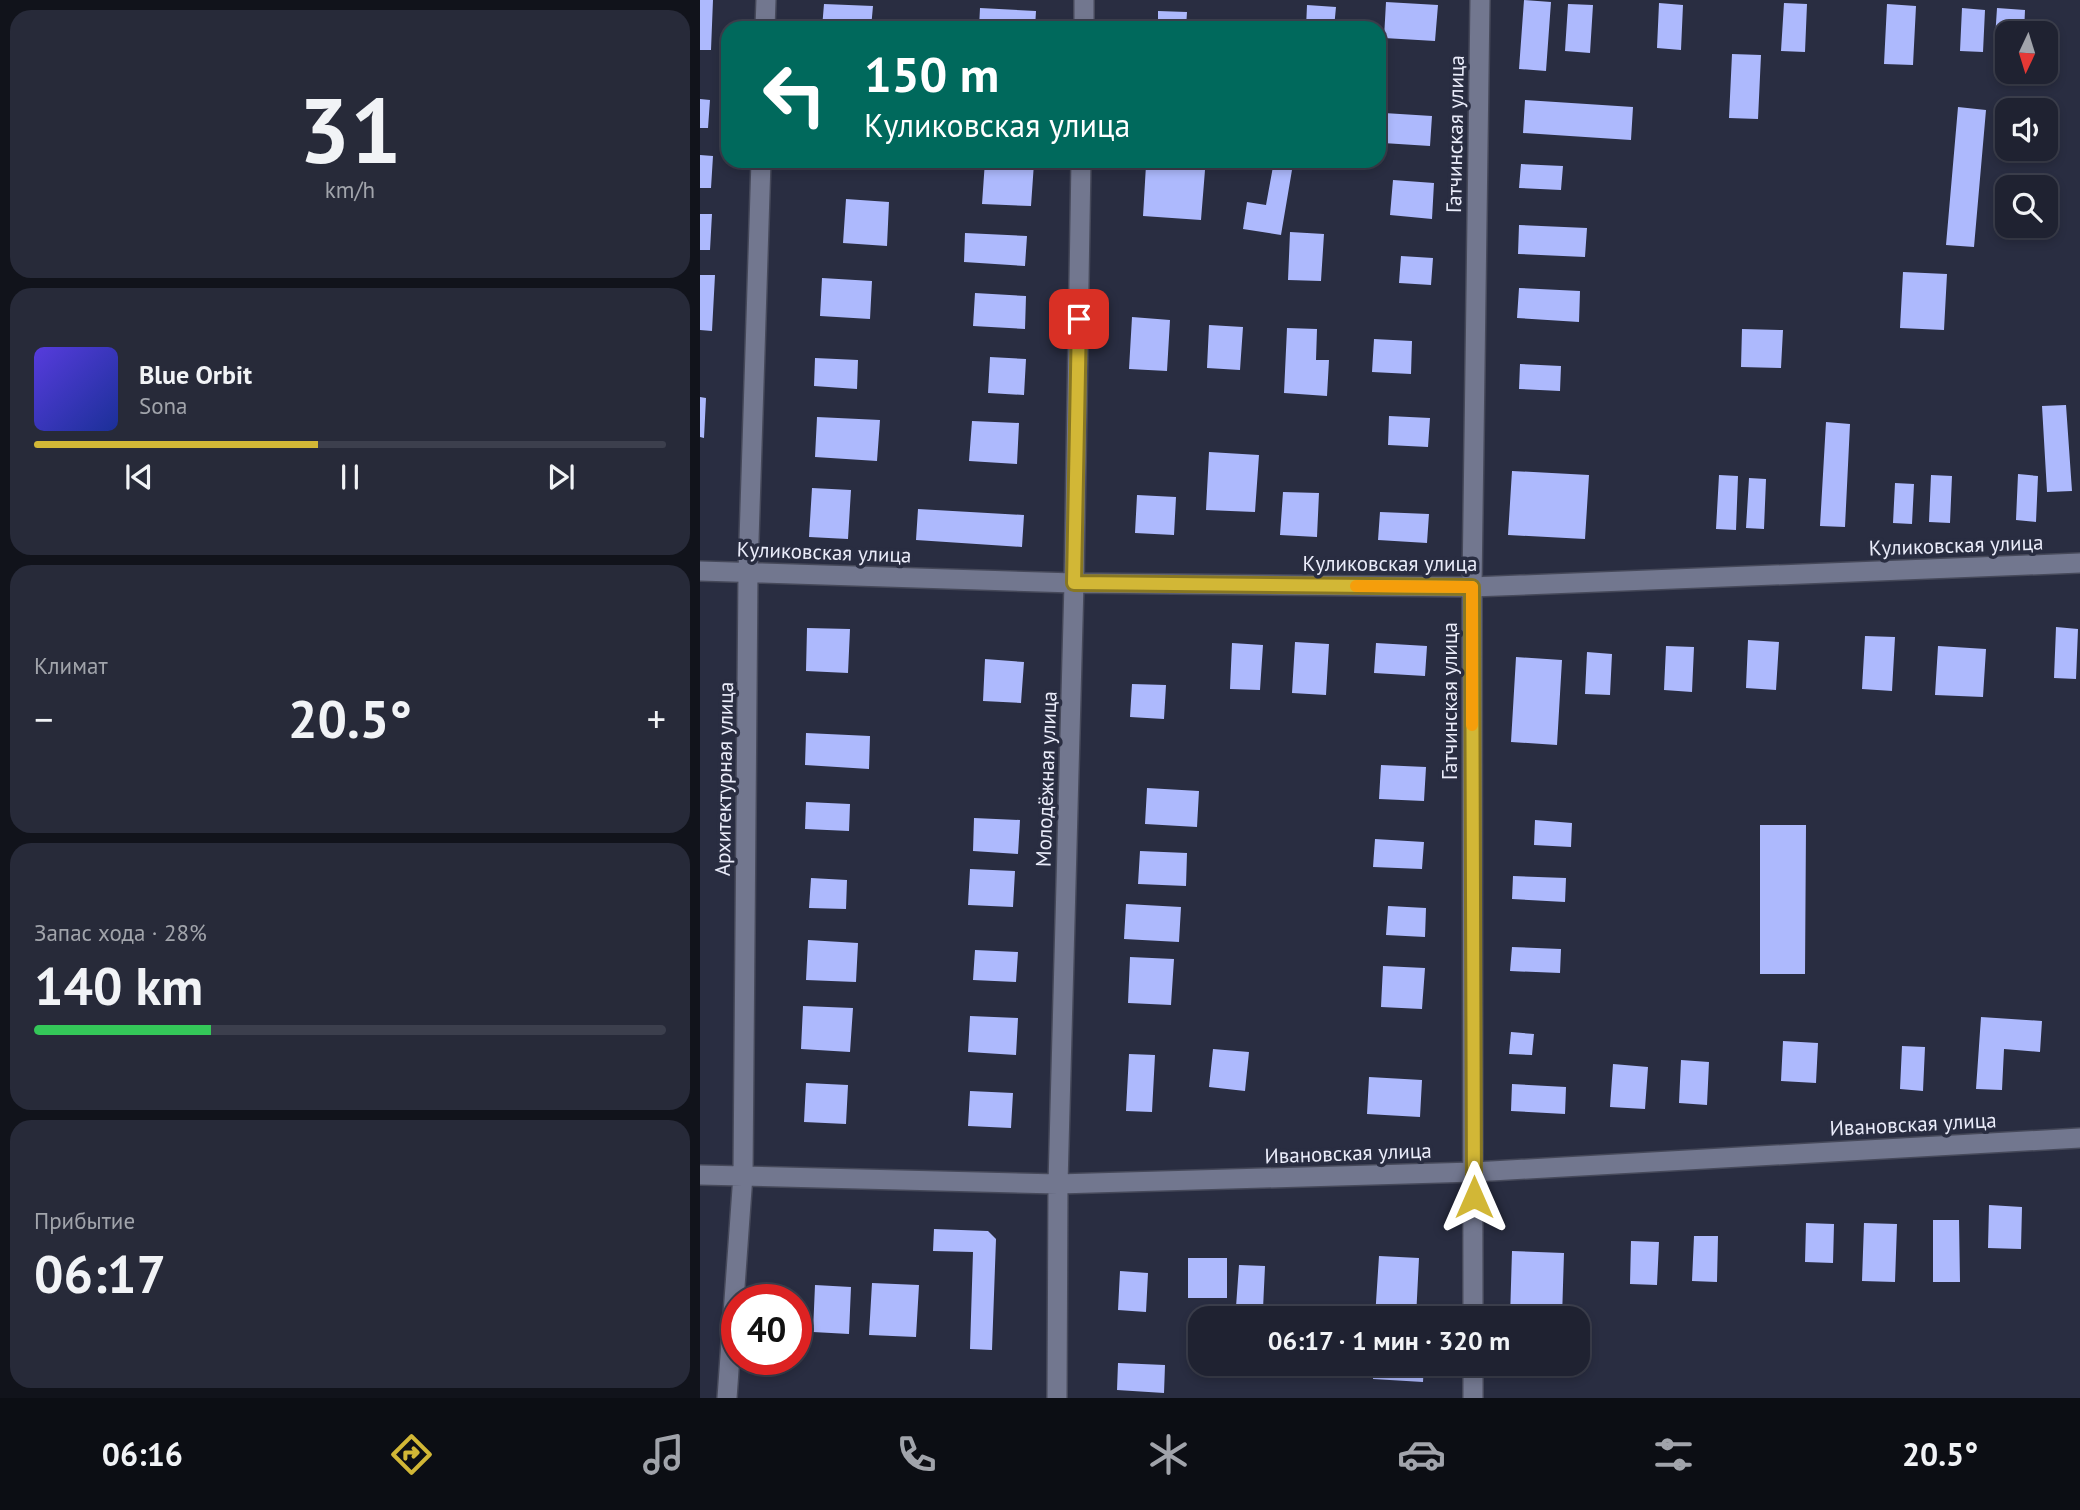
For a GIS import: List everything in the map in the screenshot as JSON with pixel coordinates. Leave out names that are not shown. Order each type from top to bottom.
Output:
[{"type":"street","points":[[765,21],[766,0]]},
{"type":"street","points":[[1084,0],[1084,21]]},
{"type":"street","name":"Гатчинская улица","points":[[1473,1306],[1472,587],[1480,0]]},
{"type":"street","name":"Архитектурная улица","points":[[727,1398],[743,1175],[748,572],[761,168]]},
{"type":"street","name":"Молодёжная улица","points":[[1057,1398],[1058,1184],[1082,168]]},
{"type":"street","name":"Куликовская улица","points":[[700,571],[1074,583],[1472,587],[2080,563]]},
{"type":"street","name":"Ивановская улица","points":[[700,1175],[1058,1184],[1474,1172],[2080,1138]]},
{"type":"street","points":[[1473,1376],[1473,1398]]},
{"type":"building","points":[[700,0],[713,0],[711,50],[700,50]]},
{"type":"building","points":[[1524,0],[1551,2],[1546,71],[1519,69]]},
{"type":"building","points":[[1386,2],[1438,5],[1435,41],[1386,38]]},
{"type":"building","points":[[1659,3],[1683,5],[1681,50],[1657,48]]},
{"type":"building","points":[[1784,3],[1807,4],[1805,52],[1781,51]]},
{"type":"building","points":[[824,4],[873,6],[872,21],[823,21]]},
{"type":"building","points":[[1568,4],[1593,5],[1590,53],[1565,51]]},
{"type":"building","points":[[1887,4],[1916,6],[1913,65],[1884,64]]},
{"type":"building","points":[[1307,5],[1336,7],[1335,21],[1306,21]]},
{"type":"building","points":[[980,8],[1036,11],[1035,21],[979,21]]},
{"type":"building","points":[[1962,8],[1985,10],[1983,52],[1960,51]]},
{"type":"building","points":[[1997,8],[2025,10],[2025,21],[1996,21]]},
{"type":"building","points":[[1158,11],[1187,12],[1186,21],[1158,21]]},
{"type":"building","points":[[1732,54],[1761,55],[1758,119],[1729,118]]},
{"type":"building","points":[[700,99],[710,100],[708,128],[700,128]]},
{"type":"building","points":[[1525,100],[1633,107],[1631,140],[1523,133]]},
{"type":"building","points":[[1958,107],[1986,110],[1974,247],[1946,245]]},
{"type":"building","points":[[1386,113],[1432,116],[1430,146],[1386,143]]},
{"type":"building","points":[[700,155],[713,156],[711,188],[700,188]]},
{"type":"building","points":[[1521,164],[1563,166],[1561,190],[1519,188]]},
{"type":"building","points":[[985,168],[1034,168],[1031,206],[982,204]]},
{"type":"building","points":[[1146,168],[1205,170],[1201,220],[1143,216]]},
{"type":"building","points":[[1273,168],[1292,168],[1281,235],[1243,229],[1247,202],[1266,205]]},
{"type":"building","points":[[1393,180],[1434,183],[1432,219],[1390,215]]},
{"type":"building","points":[[846,199],[889,202],[887,246],[843,243]]},
{"type":"building","points":[[700,214],[712,214],[710,250],[700,250]]},
{"type":"building","points":[[1519,225],[1587,228],[1585,257],[1518,254]]},
{"type":"building","points":[[1290,232],[1324,234],[1321,281],[1288,280]]},
{"type":"building","points":[[965,233],[1027,236],[1025,266],[964,262]]},
{"type":"building","points":[[1401,256],[1433,258],[1431,285],[1399,283]]},
{"type":"building","points":[[1903,272],[1947,274],[1944,330],[1900,328]]},
{"type":"building","points":[[700,275],[715,275],[712,331],[700,330]]},
{"type":"building","points":[[822,278],[872,281],[870,319],[820,316]]},
{"type":"building","points":[[1519,288],[1580,291],[1579,322],[1517,318]]},
{"type":"building","points":[[975,293],[1026,296],[1025,329],[973,326]]},
{"type":"building","points":[[1132,317],[1170,320],[1167,371],[1129,369]]},
{"type":"building","points":[[1209,325],[1243,327],[1240,370],[1207,368]]},
{"type":"building","points":[[1287,328],[1317,329],[1316,360],[1329,360],[1327,396],[1284,393]]},
{"type":"building","points":[[1742,329],[1783,330],[1781,368],[1741,367]]},
{"type":"building","points":[[1374,339],[1412,341],[1411,374],[1372,372]]},
{"type":"building","points":[[990,357],[1026,359],[1024,395],[988,393]]},
{"type":"building","points":[[815,358],[858,360],[857,389],[814,386]]},
{"type":"building","points":[[1520,364],[1561,366],[1560,391],[1519,389]]},
{"type":"building","points":[[700,397],[706,398],[704,438],[700,437]]},
{"type":"building","points":[[2066,405],[2072,491],[2047,492],[2042,406]]},
{"type":"building","points":[[1389,416],[1430,418],[1428,447],[1388,445]]},
{"type":"building","points":[[817,417],[880,420],[877,461],[815,457]]},
{"type":"building","points":[[972,421],[1019,423],[1017,464],[969,461]]},
{"type":"building","points":[[1826,422],[1850,424],[1845,527],[1820,526]]},
{"type":"building","points":[[1209,452],[1259,455],[1255,512],[1206,510]]},
{"type":"building","points":[[1512,471],[1589,475],[1585,539],[1508,535]]},
{"type":"building","points":[[2018,474],[2038,476],[2036,522],[2016,520]]},
{"type":"building","points":[[1719,475],[1738,476],[1736,530],[1716,529]]},
{"type":"building","points":[[1931,475],[1952,476],[1950,523],[1929,522]]},
{"type":"building","points":[[1749,478],[1766,479],[1764,529],[1746,528]]},
{"type":"building","points":[[1895,483],[1914,484],[1912,524],[1893,523]]},
{"type":"building","points":[[812,488],[851,490],[848,539],[809,537]]},
{"type":"building","points":[[1283,492],[1319,493],[1317,537],[1280,535]]},
{"type":"building","points":[[1137,495],[1176,497],[1174,535],[1135,533]]},
{"type":"building","points":[[918,509],[1024,515],[1022,547],[916,540]]},
{"type":"building","points":[[1380,512],[1429,514],[1427,543],[1378,540]]},
{"type":"building","points":[[2056,627],[2078,629],[2076,679],[2054,678]]},
{"type":"building","points":[[807,628],[850,629],[848,673],[806,671]]},
{"type":"building","points":[[1865,636],[1895,637],[1892,691],[1862,689]]},
{"type":"building","points":[[1748,640],[1779,642],[1776,690],[1746,688]]},
{"type":"building","points":[[1295,642],[1329,644],[1326,695],[1292,693]]},
{"type":"building","points":[[1232,643],[1263,645],[1260,690],[1230,689]]},
{"type":"building","points":[[1376,643],[1427,646],[1425,676],[1374,673]]},
{"type":"building","points":[[1666,646],[1694,647],[1692,692],[1664,690]]},
{"type":"building","points":[[1938,646],[1986,649],[1983,697],[1935,695]]},
{"type":"building","points":[[1587,652],[1612,654],[1610,695],[1585,694]]},
{"type":"building","points":[[1516,657],[1562,660],[1557,745],[1511,742]]},
{"type":"building","points":[[985,659],[1024,662],[1021,703],[983,701]]},
{"type":"building","points":[[1132,684],[1166,685],[1164,719],[1130,717]]},
{"type":"building","points":[[806,733],[870,736],[869,769],[805,765]]},
{"type":"building","points":[[1381,765],[1426,767],[1424,801],[1379,799]]},
{"type":"building","points":[[1147,788],[1199,791],[1197,827],[1145,824]]},
{"type":"building","points":[[806,802],[850,804],[849,831],[805,829]]},
{"type":"building","points":[[974,818],[1020,820],[1018,854],[973,851]]},
{"type":"building","points":[[1535,820],[1572,823],[1571,847],[1534,845]]},
{"type":"building","points":[[1760,825],[1806,825],[1805,974],[1760,974]]},
{"type":"building","points":[[1375,839],[1424,842],[1422,869],[1373,867]]},
{"type":"building","points":[[1140,851],[1187,853],[1186,886],[1138,884]]},
{"type":"building","points":[[970,869],[1015,871],[1013,907],[968,905]]},
{"type":"building","points":[[1513,876],[1566,878],[1565,902],[1512,899]]},
{"type":"building","points":[[811,878],[847,880],[846,909],[809,908]]},
{"type":"building","points":[[1126,904],[1181,907],[1179,942],[1124,939]]},
{"type":"building","points":[[1388,906],[1426,908],[1425,937],[1386,935]]},
{"type":"building","points":[[808,940],[858,943],[856,982],[806,980]]},
{"type":"building","points":[[1512,947],[1561,949],[1560,973],[1510,971]]},
{"type":"building","points":[[975,950],[1018,952],[1016,982],[973,980]]},
{"type":"building","points":[[1130,957],[1174,959],[1171,1005],[1128,1003]]},
{"type":"building","points":[[1383,966],[1425,968],[1422,1009],[1381,1007]]},
{"type":"building","points":[[803,1006],[853,1008],[850,1052],[801,1049]]},
{"type":"building","points":[[970,1016],[1018,1018],[1016,1055],[968,1052]]},
{"type":"building","points":[[1981,1017],[2042,1021],[2040,1052],[2004,1049],[2002,1090],[1976,1089]]},
{"type":"building","points":[[1511,1032],[1534,1034],[1532,1055],[1509,1054]]},
{"type":"building","points":[[1783,1041],[1818,1043],[1816,1083],[1781,1081]]},
{"type":"building","points":[[1902,1046],[1925,1047],[1923,1091],[1900,1089]]},
{"type":"building","points":[[1213,1049],[1249,1052],[1245,1091],[1209,1087]]},
{"type":"building","points":[[1129,1054],[1155,1055],[1152,1112],[1126,1111]]},
{"type":"building","points":[[1681,1060],[1709,1062],[1707,1105],[1679,1103]]},
{"type":"building","points":[[1613,1064],[1648,1067],[1645,1109],[1610,1107]]},
{"type":"building","points":[[1369,1077],[1422,1080],[1420,1117],[1367,1114]]},
{"type":"building","points":[[806,1083],[848,1085],[846,1124],[804,1122]]},
{"type":"building","points":[[1512,1084],[1566,1087],[1565,1114],[1511,1111]]},
{"type":"building","points":[[970,1091],[1013,1093],[1011,1128],[968,1126]]},
{"type":"building","points":[[1989,1205],[2022,1207],[2021,1249],[1988,1248]]},
{"type":"building","points":[[1933,1220],[1959,1220],[1960,1282],[1933,1282]]},
{"type":"building","points":[[1806,1223],[1834,1224],[1833,1263],[1805,1262]]},
{"type":"building","points":[[1864,1223],[1897,1224],[1895,1282],[1862,1281]]},
{"type":"building","points":[[934,1229],[988,1231],[996,1239],[992,1350],[970,1349],[973,1252],[933,1251]]},
{"type":"building","points":[[1694,1236],[1718,1236],[1717,1282],[1692,1281]]},
{"type":"building","points":[[1631,1241],[1659,1242],[1657,1285],[1630,1284]]},
{"type":"building","points":[[1512,1251],[1564,1253],[1562,1306],[1510,1306]]},
{"type":"building","points":[[1379,1256],[1419,1258],[1417,1306],[1376,1306]]},
{"type":"building","points":[[1188,1258],[1227,1258],[1227,1298],[1188,1298]]},
{"type":"building","points":[[1239,1265],[1265,1266],[1263,1306],[1236,1306]]},
{"type":"building","points":[[1120,1271],[1148,1273],[1146,1312],[1118,1310]]},
{"type":"building","points":[[872,1283],[919,1285],[916,1337],[869,1335]]},
{"type":"building","points":[[815,1285],[851,1287],[849,1334],[813,1332]]},
{"type":"building","points":[[1118,1363],[1165,1365],[1164,1393],[1117,1390]]},
{"type":"building","points":[[1373,1376],[1423,1376],[1423,1382],[1373,1379]]},
{"type":"slow traffic","points":[[1356,586],[1472,587],[1472,725]]},
{"type":"route","points":[[1079,319],[1074,583],[1472,587],[1474,1197]]}]
